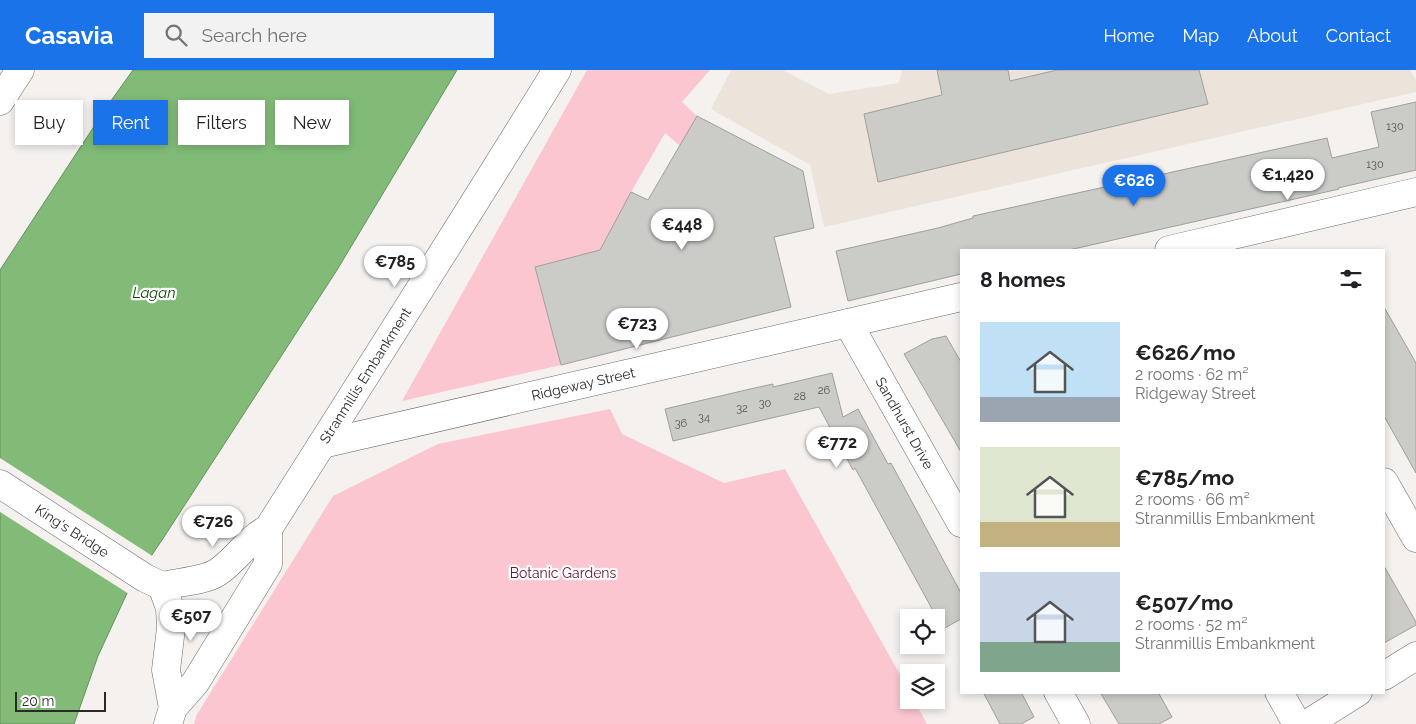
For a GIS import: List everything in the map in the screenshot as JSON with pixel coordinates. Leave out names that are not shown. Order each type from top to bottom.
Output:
[{"type":"street","points":[[0,101],[20,70]]},
{"type":"street","name":"Stranmillis Embankment","points":[[154,582],[206,577],[218,572],[257,534],[268,528],[557,70]]},
{"type":"street","points":[[1178,249],[1245,242],[1416,192]]},
{"type":"street","name":"Ridgeway Street","points":[[322,444],[960,297]]},
{"type":"street","name":"Sandhurst Drive","points":[[848,324],[960,521]]},
{"type":"street","name":"King's Bridge","points":[[0,484],[154,582]]},
{"type":"street","points":[[1385,484],[1416,538]]},
{"type":"street","points":[[170,716],[195,683],[268,564],[268,528]]},
{"type":"street","points":[[154,582],[170,608],[172,628],[166,670],[170,716]]},
{"type":"street","points":[[1385,675],[1416,656]]},
{"type":"street","points":[[1059,694],[1076,724]]},
{"type":"street","points":[[1280,694],[1297,724]]},
{"type":"street","points":[[1307,724],[1355,694]]},
{"type":"shaded area","points":[[731,70],[783,70],[829,94],[899,83],[902,70],[1410,70],[1416,80],[1416,92],[824,227],[810,165],[711,109]]},
{"type":"green space","points":[[587,70],[710,70],[682,102],[697,116],[680,146],[665,133],[600,250],[535,267],[561,365],[402,401]]},
{"type":"green space","name":"Botanic Gardens","points":[[610,409],[622,434],[724,483],[785,469],[900,675],[900,709],[919,709],[927,724],[194,724],[196,716],[333,496],[438,444]]},
{"type":"water","name":"Lagan","points":[[133,70],[457,70],[337,270],[129,589],[98,656],[74,724],[0,724],[0,270],[93,128],[93,145],[168,145],[168,100],[112,100]]},
{"type":"pier","points":[[0,458],[154,557],[129,594],[0,512]]},
{"type":"building","points":[[937,70],[1008,70],[1010,81],[1057,70],[1199,70],[1208,104],[878,182],[864,114],[942,95]]},
{"type":"building","points":[[1416,102],[1416,170],[1073,249],[960,249],[960,274],[848,301],[836,251],[938,228],[973,218],[973,216],[1327,138],[1332,158],[1379,147],[1371,112]]},
{"type":"building","points":[[697,116],[803,171],[814,228],[774,237],[791,307],[561,365],[535,267],[600,250],[631,192],[648,200]]},
{"type":"building","points":[[1385,309],[1416,363],[1416,473],[1385,418]]},
{"type":"building","points":[[946,336],[960,360],[960,450],[904,354],[932,339]]},
{"type":"building","points":[[832,373],[843,417],[858,409],[888,464],[891,463],[960,591],[960,620],[945,628],[945,609],[932,609],[855,468],[853,470],[819,407],[673,441],[665,409],[773,384],[773,387]]},
{"type":"building","points":[[1385,568],[1416,622],[1416,625],[1385,642]]},
{"type":"building","points":[[984,694],[1022,694],[1034,717],[1021,724],[1000,724]]},
{"type":"building","points":[[1101,694],[1159,694],[1172,717],[1159,724],[1119,724]]}]
